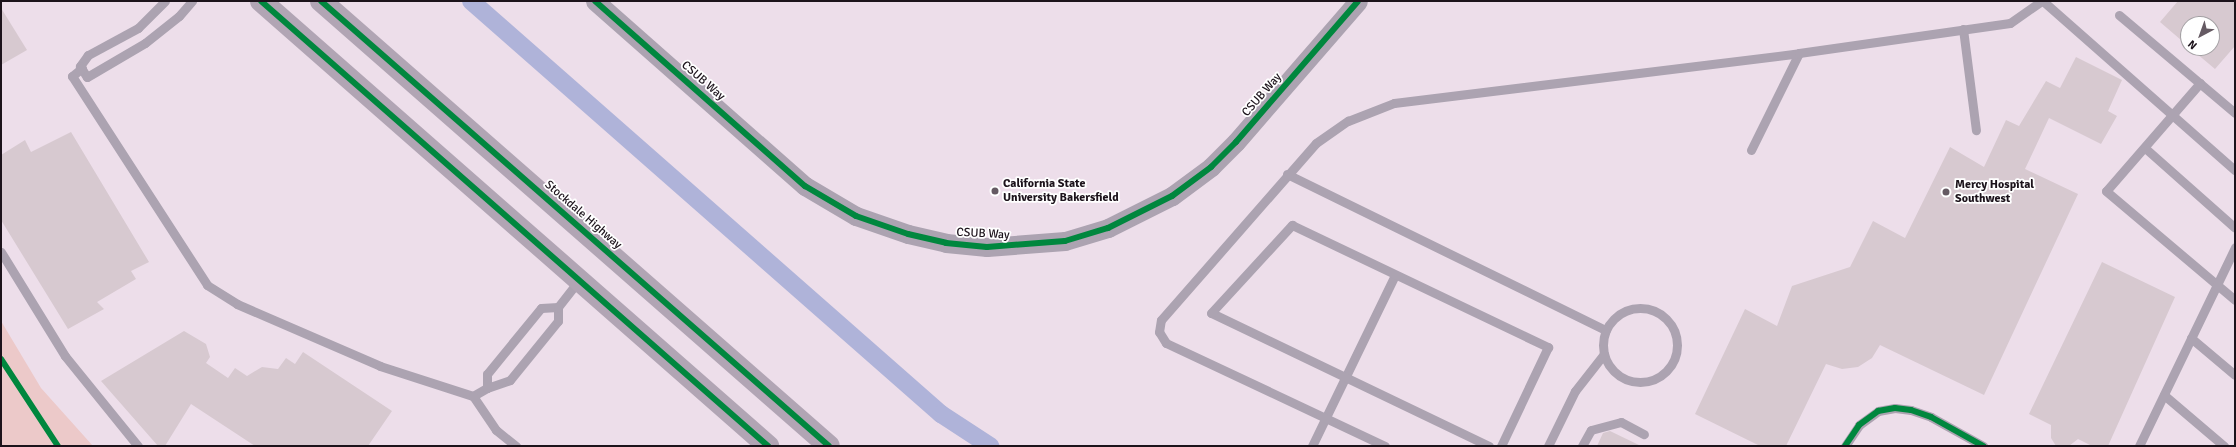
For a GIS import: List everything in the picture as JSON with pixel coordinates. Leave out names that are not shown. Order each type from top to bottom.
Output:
[{"type":"main road","points":[[261,1],[768,446]]},
{"type":"main road","name":"Stockdale Highway","points":[[321,1],[829,446]]},
{"type":"street","name":"CSUB Way","points":[[595,1],[805,186],[856,216],[900,231],[946,242],[987,247],[1065,241],[1108,228],[1172,196],[1210,167],[1236,142],[1358,1]]},
{"type":"lane","points":[[165,1],[138,28],[88,55],[80,66],[87,77],[145,43],[179,16],[192,1]]},
{"type":"lane","points":[[1386,446],[1166,343],[1159,332],[1161,320],[1287,174],[1316,143],[1348,121],[1394,103],[1799,53],[2010,23],[2042,1],[2235,170]]},
{"type":"lane","points":[[2119,15],[2235,113]]},
{"type":"lane","points":[[1963,29],[1976,130]]},
{"type":"lane","points":[[1751,150],[1799,53]]},
{"type":"lane","points":[[82,68],[72,76],[207,285],[237,304],[373,363],[473,396],[496,430],[516,446]]},
{"type":"lane","points":[[2200,83],[2173,116],[2106,191],[2235,300]]},
{"type":"lane","points":[[2145,148],[2235,228]]},
{"type":"lane","points":[[1287,174],[1606,330]]},
{"type":"lane","points":[[1489,446],[1211,313],[1292,225],[1548,347],[1501,446]]},
{"type":"lane","points":[[2139,446],[2235,248]]},
{"type":"lane","points":[[1,252],[65,356],[138,446]]},
{"type":"lane","points":[[1312,446],[1395,275]]},
{"type":"lane","points":[[473,396],[487,388],[510,380],[558,321],[558,307],[579,280]]},
{"type":"lane","points":[[487,388],[487,374],[541,308],[558,307]]},
{"type":"lane","points":[[1646,309],[1667,320],[1677,342],[1676,354],[1663,374],[1652,380],[1640,382],[1617,374],[1609,365],[1604,354],[1606,330],[1623,312],[1646,309]]},
{"type":"lane","points":[[2191,338],[2235,375]]},
{"type":"lane","points":[[1548,446],[1575,391],[1604,354]]},
{"type":"lane","points":[[2164,395],[2224,446]]},
{"type":"lane","points":[[1845,446],[1859,425],[1878,411],[1895,408],[1912,410],[1931,417],[1972,443],[1983,446]]},
{"type":"lane","points":[[1582,446],[1591,430],[1621,422],[1644,434]]},
{"type":"shaded area","points":[[1,321],[41,388],[93,446],[1,446]]},
{"type":"building","points":[[2178,1],[2235,1],[2235,46],[2215,69],[2200,56],[2220,56],[2220,16],[2180,16],[2180,39],[2160,22]]},
{"type":"building","points":[[1,8],[27,50],[1,65]]},
{"type":"building","points":[[2076,57],[2122,80],[2108,111],[2117,116],[2101,144],[2049,118],[2025,169],[2078,194],[1984,395],[1880,345],[1872,358],[1858,367],[1842,369],[1826,364],[1786,446],[1760,446],[1695,414],[1745,309],[1777,326],[1792,286],[1850,267],[1873,221],[1905,238],[1950,147],[1984,167],[2006,120],[2019,126],[2046,81],[2060,88]]},
{"type":"building","points":[[71,132],[149,262],[131,271],[136,279],[97,302],[104,309],[68,329],[1,220],[1,155],[25,140],[31,152]]},
{"type":"building","points":[[2102,262],[2175,297],[2108,446],[2092,446],[2078,439],[2069,446],[2056,446],[2051,438],[2051,425],[2029,414]]},
{"type":"building","points":[[184,331],[206,344],[210,357],[206,363],[228,378],[235,368],[247,376],[262,367],[278,369],[286,358],[295,364],[303,352],[392,411],[368,446],[255,446],[191,404],[165,446],[158,446],[101,381]]},
{"type":"building","points":[[1610,431],[1641,446],[1597,446],[1603,433]]},
{"type":"waterway","points":[[471,1],[941,414],[990,446]]},
{"type":"cycle path","points":[[261,1],[768,446]]},
{"type":"cycle path","points":[[321,1],[829,446]]},
{"type":"cycle path","points":[[595,1],[805,186],[856,216],[908,234],[946,243],[987,247],[1065,241],[1108,228],[1172,196],[1211,167],[1236,142],[1358,1]]},
{"type":"cycle path","points":[[1,359],[58,446]]},
{"type":"cycle path","points":[[1845,446],[1859,425],[1878,411],[1895,408],[1911,410],[1931,417],[1983,446]]},
{"type":"place","name":"California State University Bakersfield","points":[[995,191]]},
{"type":"place","name":"Mercy Hospital Southwest","points":[[1946,192]]}]
